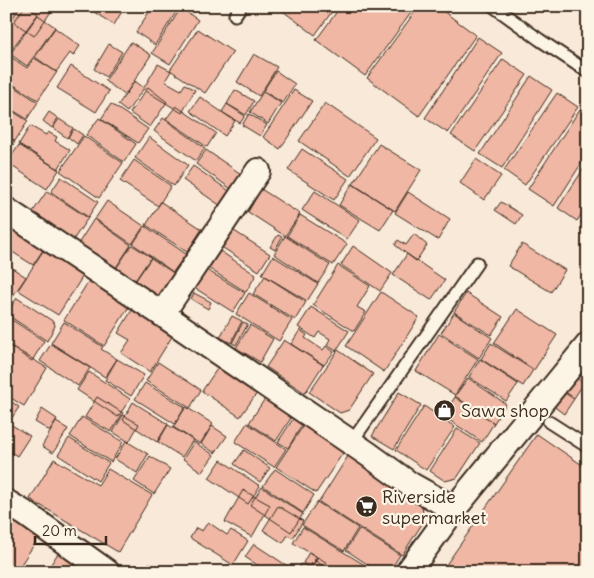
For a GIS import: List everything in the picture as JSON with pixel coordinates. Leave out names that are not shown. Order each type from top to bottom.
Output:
[{"type":"street","points":[[162,314],[258,171]]},
{"type":"street","points":[[6,210],[162,314],[411,485],[454,509]]},
{"type":"street","points":[[408,572],[454,509],[588,345]]},
{"type":"street","points":[[6,502],[26,514],[106,572]]},
{"type":"lane","points":[[493,6],[588,72]]},
{"type":"lane","points":[[351,443],[477,263]]},
{"type":"lane","points":[[549,422],[588,447]]},
{"type":"building","points":[[9,6],[20,7],[11,20],[6,17],[6,10]]},
{"type":"building","points":[[17,6],[27,6],[38,14],[8,54],[6,52],[6,21]]},
{"type":"building","points":[[25,6],[55,6],[34,36],[14,22]]},
{"type":"building","points":[[85,6],[125,6],[114,25]]},
{"type":"building","points":[[153,6],[158,6],[164,10],[167,6],[180,6],[155,45],[136,32]]},
{"type":"building","points":[[276,6],[336,6],[315,35]]},
{"type":"building","points":[[341,6],[416,6],[365,76],[316,40]]},
{"type":"building","points":[[419,6],[436,6],[476,35],[419,116],[367,78]]},
{"type":"building","points":[[181,8],[198,20],[170,64],[152,53]]},
{"type":"building","points":[[38,15],[55,27],[27,66],[10,54]]},
{"type":"building","points":[[55,28],[80,46],[73,56],[70,53],[56,72],[35,57]]},
{"type":"building","points":[[198,29],[233,52],[205,93],[170,70]]},
{"type":"building","points":[[478,37],[502,53],[448,133],[425,118]]},
{"type":"building","points":[[131,42],[151,55],[125,95],[105,81]]},
{"type":"building","points":[[109,44],[122,52],[106,77],[94,69]]},
{"type":"building","points":[[254,54],[277,67],[259,96],[237,82]]},
{"type":"building","points":[[8,55],[27,68],[34,58],[57,72],[38,100],[6,80],[6,58]]},
{"type":"building","points":[[503,59],[527,75],[475,151],[451,135]]},
{"type":"building","points":[[158,64],[171,71],[165,81],[181,90],[185,84],[195,90],[182,113],[143,89]]},
{"type":"building","points":[[71,66],[109,91],[96,112],[57,88]]},
{"type":"building","points":[[276,71],[295,84],[283,103],[263,91]]},
{"type":"building","points":[[531,76],[552,90],[502,168],[480,154]]},
{"type":"building","points":[[6,81],[38,102],[27,119],[6,106]]},
{"type":"building","points":[[135,81],[144,88],[127,112],[118,105]]},
{"type":"building","points":[[148,87],[167,102],[150,127],[130,113]]},
{"type":"building","points":[[235,90],[254,101],[246,115],[227,104]]},
{"type":"building","points":[[294,90],[312,101],[280,149],[263,137]]},
{"type":"building","points":[[263,92],[281,103],[268,124],[250,112]]},
{"type":"building","points":[[557,93],[578,107],[525,185],[504,170]]},
{"type":"building","points":[[200,97],[235,121],[225,136],[190,111]]},
{"type":"building","points":[[325,103],[376,138],[350,176],[299,141]]},
{"type":"building","points":[[111,104],[148,129],[138,143],[101,119]]},
{"type":"building","points":[[227,104],[245,116],[240,123],[222,112]]},
{"type":"building","points":[[176,106],[216,133],[207,147],[166,119]]},
{"type":"building","points":[[6,107],[28,121],[15,141],[6,135]]},
{"type":"building","points":[[580,109],[588,114],[588,153],[554,206],[528,189]]},
{"type":"building","points":[[49,112],[58,118],[52,128],[43,121]]},
{"type":"building","points":[[249,114],[267,125],[260,136],[242,125]]},
{"type":"building","points":[[99,118],[136,144],[124,162],[86,135]]},
{"type":"building","points":[[163,118],[205,148],[196,161],[154,131]]},
{"type":"building","points":[[59,119],[73,128],[67,138],[53,128]]},
{"type":"building","points":[[30,126],[46,135],[48,132],[57,137],[55,141],[70,150],[58,169],[19,144]]},
{"type":"building","points":[[74,129],[83,135],[77,144],[68,137]]},
{"type":"building","points":[[6,136],[15,142],[6,155]]},
{"type":"building","points":[[84,136],[123,163],[99,198],[60,171]]},
{"type":"building","points":[[149,137],[188,165],[174,186],[135,158]]},
{"type":"building","points":[[379,144],[421,170],[395,211],[353,184]]},
{"type":"building","points":[[19,145],[59,170],[47,189],[7,163]]},
{"type":"building","points":[[302,149],[348,179],[334,200],[288,170]]},
{"type":"building","points":[[206,150],[244,176],[234,191],[196,164]]},
{"type":"building","points":[[476,159],[501,176],[484,200],[460,183]]},
{"type":"building","points":[[134,160],[171,186],[158,206],[120,181]]},
{"type":"building","points":[[588,162],[588,204],[577,221],[558,208]]},
{"type":"building","points":[[193,166],[231,192],[221,206],[183,180]]},
{"type":"building","points":[[61,177],[98,202],[88,217],[51,192]]},
{"type":"building","points":[[352,184],[393,210],[380,230],[339,205]]},
{"type":"building","points":[[261,189],[300,214],[285,236],[248,212]]},
{"type":"building","points":[[47,191],[88,218],[73,240],[32,213]]},
{"type":"building","points":[[315,191],[360,220],[347,239],[302,210]]},
{"type":"building","points":[[408,192],[450,219],[438,240],[395,213]]},
{"type":"building","points":[[107,201],[144,226],[132,244],[95,219]]},
{"type":"building","points":[[161,202],[202,229],[187,252],[146,225]]},
{"type":"building","points":[[501,202],[522,215],[516,224],[495,210]]},
{"type":"building","points":[[588,213],[588,228],[581,223]]},
{"type":"building","points":[[300,215],[347,244],[333,265],[287,236]]},
{"type":"building","points":[[94,219],[131,245],[115,269],[78,244]]},
{"type":"building","points":[[145,226],[186,254],[173,272],[133,244]]},
{"type":"building","points":[[9,228],[43,250],[33,265],[6,248],[6,233]]},
{"type":"building","points":[[231,229],[270,254],[259,271],[220,246]]},
{"type":"building","points":[[414,234],[427,245],[416,261],[395,245],[398,240],[406,245]]},
{"type":"building","points":[[278,235],[282,237],[275,250],[270,247]]},
{"type":"building","points":[[285,236],[330,265],[318,283],[274,254]]},
{"type":"building","points":[[522,244],[565,270],[551,292],[508,266]]},
{"type":"building","points":[[132,245],[151,257],[134,282],[115,270]]},
{"type":"building","points":[[353,246],[392,273],[380,291],[341,265]]},
{"type":"building","points":[[43,251],[83,276],[58,315],[18,290]]},
{"type":"building","points":[[220,251],[256,275],[246,292],[208,268]]},
{"type":"building","points":[[407,254],[445,280],[431,300],[393,275]]},
{"type":"building","points":[[273,256],[318,284],[307,301],[262,274]]},
{"type":"building","points":[[151,258],[175,274],[158,299],[134,283]]},
{"type":"building","points":[[6,264],[26,277],[6,306]]},
{"type":"building","points":[[338,265],[370,286],[357,307],[366,312],[354,331],[313,305]]},
{"type":"building","points":[[205,269],[245,293],[233,312],[193,287]]},
{"type":"building","points":[[265,276],[306,302],[295,320],[253,294]]},
{"type":"building","points":[[90,279],[130,305],[104,346],[64,320]]},
{"type":"building","points":[[381,292],[419,317],[384,372],[346,346]]},
{"type":"building","points":[[194,293],[211,302],[208,309],[191,299]]},
{"type":"building","points":[[249,293],[292,320],[279,341],[236,314]]},
{"type":"building","points":[[466,293],[503,317],[491,335],[454,312]]},
{"type":"building","points":[[17,298],[54,322],[55,326],[47,341],[6,314]]},
{"type":"building","points":[[311,307],[349,331],[336,351],[327,345],[330,339],[319,332],[315,338],[298,327]]},
{"type":"building","points":[[517,309],[557,335],[534,370],[494,343]]},
{"type":"building","points":[[132,310],[173,335],[150,372],[121,353],[130,340],[118,333]]},
{"type":"building","points":[[454,313],[492,338],[479,358],[441,333]]},
{"type":"building","points":[[6,316],[44,341],[32,361],[6,344]]},
{"type":"building","points":[[232,316],[242,321],[231,343],[220,337]]},
{"type":"building","points":[[64,322],[103,347],[101,349],[117,359],[105,377],[51,343]]},
{"type":"building","points":[[243,322],[248,324],[236,345],[232,343]]},
{"type":"building","points":[[250,325],[273,339],[260,362],[236,348]]},
{"type":"building","points":[[300,330],[307,335],[305,338],[323,350],[326,346],[334,352],[324,365],[291,344]]},
{"type":"building","points":[[439,334],[478,359],[455,395],[416,371]]},
{"type":"building","points":[[284,340],[323,365],[305,393],[266,367]]},
{"type":"building","points":[[6,343],[47,368],[24,406],[6,395]]},
{"type":"building","points":[[491,343],[533,370],[523,386],[481,359]]},
{"type":"building","points":[[51,344],[90,368],[78,386],[40,361]]},
{"type":"building","points":[[338,350],[373,374],[349,410],[340,413],[309,392]]},
{"type":"building","points":[[117,359],[144,375],[131,396],[105,380]]},
{"type":"building","points":[[480,359],[518,384],[506,401],[469,377]]},
{"type":"building","points":[[158,362],[201,390],[190,408],[146,381]]},
{"type":"building","points":[[219,366],[257,393],[240,417],[202,391]]},
{"type":"building","points":[[565,370],[584,383],[574,398],[555,385]]},
{"type":"building","points":[[89,372],[130,399],[118,417],[77,390]]},
{"type":"building","points":[[468,378],[506,404],[494,423],[455,396]]},
{"type":"building","points":[[145,383],[185,407],[175,424],[135,399]]},
{"type":"building","points":[[554,386],[574,399],[564,414],[545,400]]},
{"type":"building","points":[[399,392],[421,405],[394,449],[372,436]]},
{"type":"building","points":[[97,397],[123,413],[111,432],[85,417]]},
{"type":"building","points":[[266,397],[293,415],[276,441],[249,423]]},
{"type":"building","points":[[455,397],[494,423],[482,442],[443,416]]},
{"type":"building","points":[[6,398],[19,407],[6,427]]},
{"type":"building","points":[[133,402],[168,424],[157,442],[123,420]]},
{"type":"building","points":[[424,406],[455,427],[426,470],[396,450]]},
{"type":"building","points":[[186,407],[213,424],[200,444],[173,427]]},
{"type":"building","points":[[42,409],[57,419],[50,431],[35,422]]},
{"type":"building","points":[[123,415],[139,424],[129,442],[113,432]]},
{"type":"building","points":[[82,417],[123,442],[111,462],[70,436]]},
{"type":"building","points":[[293,419],[302,425],[288,448],[278,442]]},
{"type":"building","points":[[56,422],[68,429],[53,453],[42,446]]},
{"type":"building","points":[[247,423],[286,449],[274,467],[235,442]]},
{"type":"building","points":[[305,423],[345,450],[316,493],[276,467]]},
{"type":"building","points":[[10,424],[30,436],[17,456],[6,449],[6,430]]},
{"type":"building","points":[[168,425],[193,440],[182,457],[158,442]]},
{"type":"building","points":[[212,426],[227,436],[215,453],[201,444]]},
{"type":"building","points":[[457,429],[480,443],[457,478],[445,481],[430,471]]},
{"type":"building","points":[[537,434],[588,469],[588,572],[441,572]]},
{"type":"building","points":[[69,438],[109,463],[98,481],[58,455]]},
{"type":"building","points":[[126,441],[148,454],[137,473],[115,459]]},
{"type":"building","points":[[194,442],[214,455],[202,472],[183,459]]},
{"type":"building","points":[[244,450],[270,468],[260,482],[234,464]]},
{"type":"building","points":[[350,453],[421,499],[424,521],[402,555],[319,502]]},
{"type":"building","points":[[150,456],[170,469],[154,494],[134,481]]},
{"type":"building","points":[[54,459],[98,485],[108,469],[152,495],[118,552],[30,499]]},
{"type":"building","points":[[221,460],[260,486],[248,504],[209,478]]},
{"type":"building","points":[[275,469],[314,495],[303,513],[263,486]]},
{"type":"building","points":[[262,487],[303,514],[291,532],[250,505]]},
{"type":"building","points":[[243,490],[270,505],[252,537],[225,522]]},
{"type":"building","points":[[317,502],[358,528],[344,551],[302,525]]},
{"type":"building","points":[[278,506],[303,521],[293,538],[288,535],[283,543],[263,530]]},
{"type":"building","points":[[6,510],[41,534],[16,572],[6,572]]},
{"type":"building","points":[[208,522],[227,535],[231,530],[248,541],[233,565],[190,538],[196,528],[202,531]]},
{"type":"building","points":[[303,527],[376,572],[333,572],[314,560],[317,557],[293,543]]},
{"type":"building","points":[[359,529],[400,555],[389,572],[379,572],[346,550]]},
{"type":"building","points":[[254,544],[295,572],[268,572],[245,557]]},
{"type":"building","points":[[60,550],[87,568],[85,572],[46,572]]},
{"type":"building","points":[[309,552],[317,557],[311,568],[303,563]]},
{"type":"building","points":[[318,557],[327,563],[321,572],[297,572],[301,564],[311,569]]},
{"type":"building","points":[[149,563],[163,572],[143,572]]},
{"type":"building","points":[[312,563],[326,572],[307,572]]},
{"type":"building","points":[[328,565],[340,572],[324,572]]},
{"type":"place","name":"Sawa shop","points":[[445,411]]},
{"type":"place","name":"Riverside supermarket","points":[[366,507]]}]
